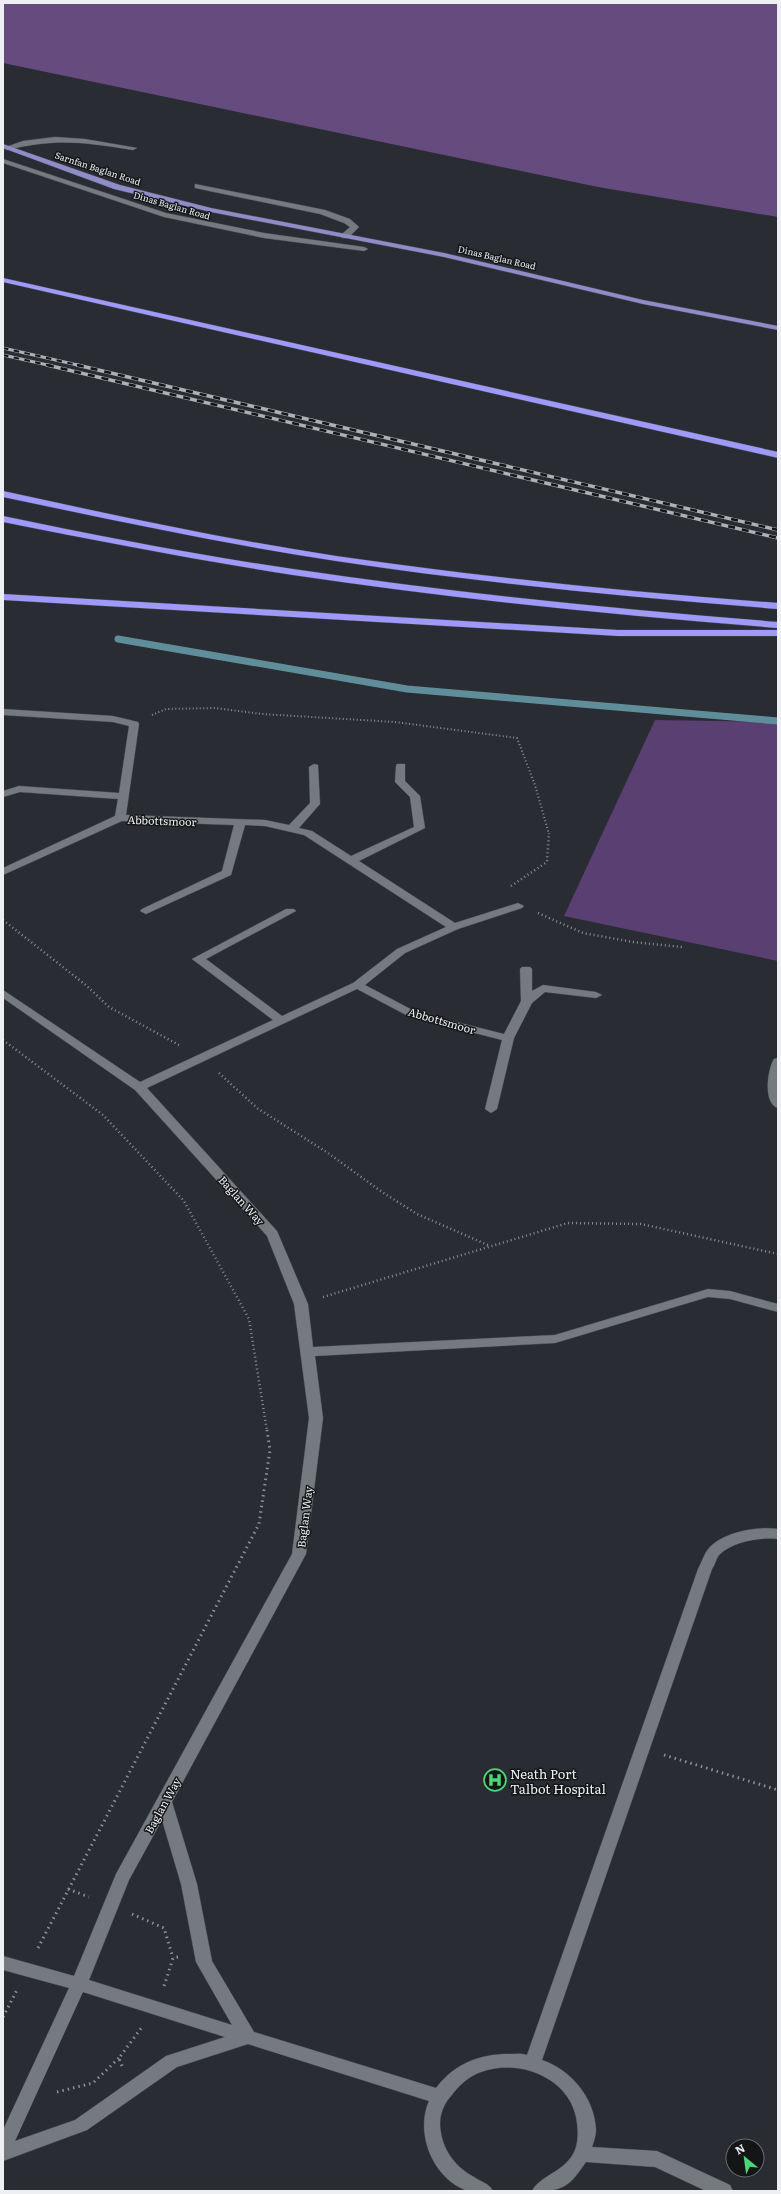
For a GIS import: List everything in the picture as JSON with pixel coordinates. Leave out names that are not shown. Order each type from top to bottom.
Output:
[{"type":"highway","points":[[3,280],[778,455]]},
{"type":"highway","points":[[3,494],[236,541],[381,565],[658,596],[778,606]]},
{"type":"highway","points":[[3,519],[88,537],[224,562],[368,583],[501,600],[668,617],[778,625]]},
{"type":"highway","points":[[3,597],[618,633],[778,633]]},
{"type":"main road","name":"Sarnfan Baglan Road","points":[[5,147],[117,187],[211,210]]},
{"type":"main road","name":"Dinas Baglan Road","points":[[211,210],[444,255],[643,302],[778,328]]},
{"type":"street","points":[[5,147],[32,140],[61,138],[133,148]]},
{"type":"street","name":"Dinas Baglan Road","points":[[3,161],[141,208],[185,220],[269,238],[364,249]]},
{"type":"street","points":[[198,186],[322,212],[346,221],[355,227],[345,236]]},
{"type":"street","name":"Abbottsmoor","points":[[4,716],[113,718],[134,724],[120,818],[265,823],[308,833],[454,927]]},
{"type":"street","points":[[350,861],[420,828],[415,796],[400,782],[401,766]]},
{"type":"street","points":[[292,829],[315,804],[314,767]]},
{"type":"street","points":[[3,794],[19,789],[123,796]]},
{"type":"street","points":[[3,872],[120,818]]},
{"type":"street","points":[[146,911],[227,873],[240,823]]},
{"type":"street","points":[[139,1087],[357,984],[401,951],[454,927],[518,906]]},
{"type":"street","points":[[281,1020],[198,959],[290,911]]},
{"type":"street","points":[[526,969],[527,1001]]},
{"type":"street","name":"Abbottsmoor","points":[[357,984],[412,1014],[508,1038]]},
{"type":"street","points":[[491,1109],[508,1038],[527,1001],[543,988],[596,995]]},
{"type":"street","name":"Baglan Way","points":[[3,993],[139,1087],[274,1234],[301,1304],[316,1418],[299,1554],[122,1878],[79,1984],[3,2148]]},
{"type":"street","points":[[778,1062],[776,1068],[774,1099],[778,1104]]},
{"type":"street","points":[[308,1352],[555,1339],[708,1293],[730,1295],[778,1308]]},
{"type":"street","points":[[533,2062],[705,1570],[715,1550],[738,1538],[772,1532],[778,1534]]},
{"type":"street","points":[[164,1801],[188,1884],[204,1962],[248,2037]]},
{"type":"street","points":[[3,1963],[79,1984],[440,2097]]},
{"type":"street","points":[[3,2154],[81,2125],[172,2061],[248,2037]]},
{"type":"street","points":[[484,2191],[469,2186],[450,2171],[438,2153],[431,2132],[433,2112],[443,2091],[460,2074],[482,2063],[507,2059],[533,2062],[555,2073],[573,2089],[585,2109],[588,2132],[583,2154],[572,2171],[556,2184],[541,2191]]},
{"type":"street","points":[[583,2154],[657,2159],[724,2191]]},
{"type":"path","points":[[518,906],[583,933],[633,942],[682,947]]},
{"type":"path","points":[[3,920],[87,986],[109,1007],[202,1057],[257,1108],[328,1154],[382,1192],[417,1214],[490,1246]]},
{"type":"path","points":[[3,1040],[103,1115],[184,1201],[249,1319],[270,1450],[259,1524],[3,2017]]},
{"type":"path","points":[[301,1304],[568,1223],[641,1224],[778,1254]]},
{"type":"path","points":[[643,1748],[701,1768],[778,1790]]},
{"type":"path","points":[[111,1905],[164,1928],[173,1958]]},
{"type":"path","points":[[26,2100],[93,2083],[119,2058]]},
{"type":"shaded area","points":[[3,3],[778,3],[778,217],[598,187],[3,63]]},
{"type":"shaded area","points":[[655,720],[778,722],[778,961],[564,916]]},
{"type":"waterway","points":[[118,639],[407,689],[778,721]]},
{"type":"railway","points":[[3,348],[82,366]]},
{"type":"railway","points":[[3,355],[52,366]]},
{"type":"railway","points":[[47,365],[778,538]]},
{"type":"railway","points":[[77,365],[778,530]]},
{"type":"place","name":"Neath Port Talbot Hospital","points":[[495,1780]]}]
